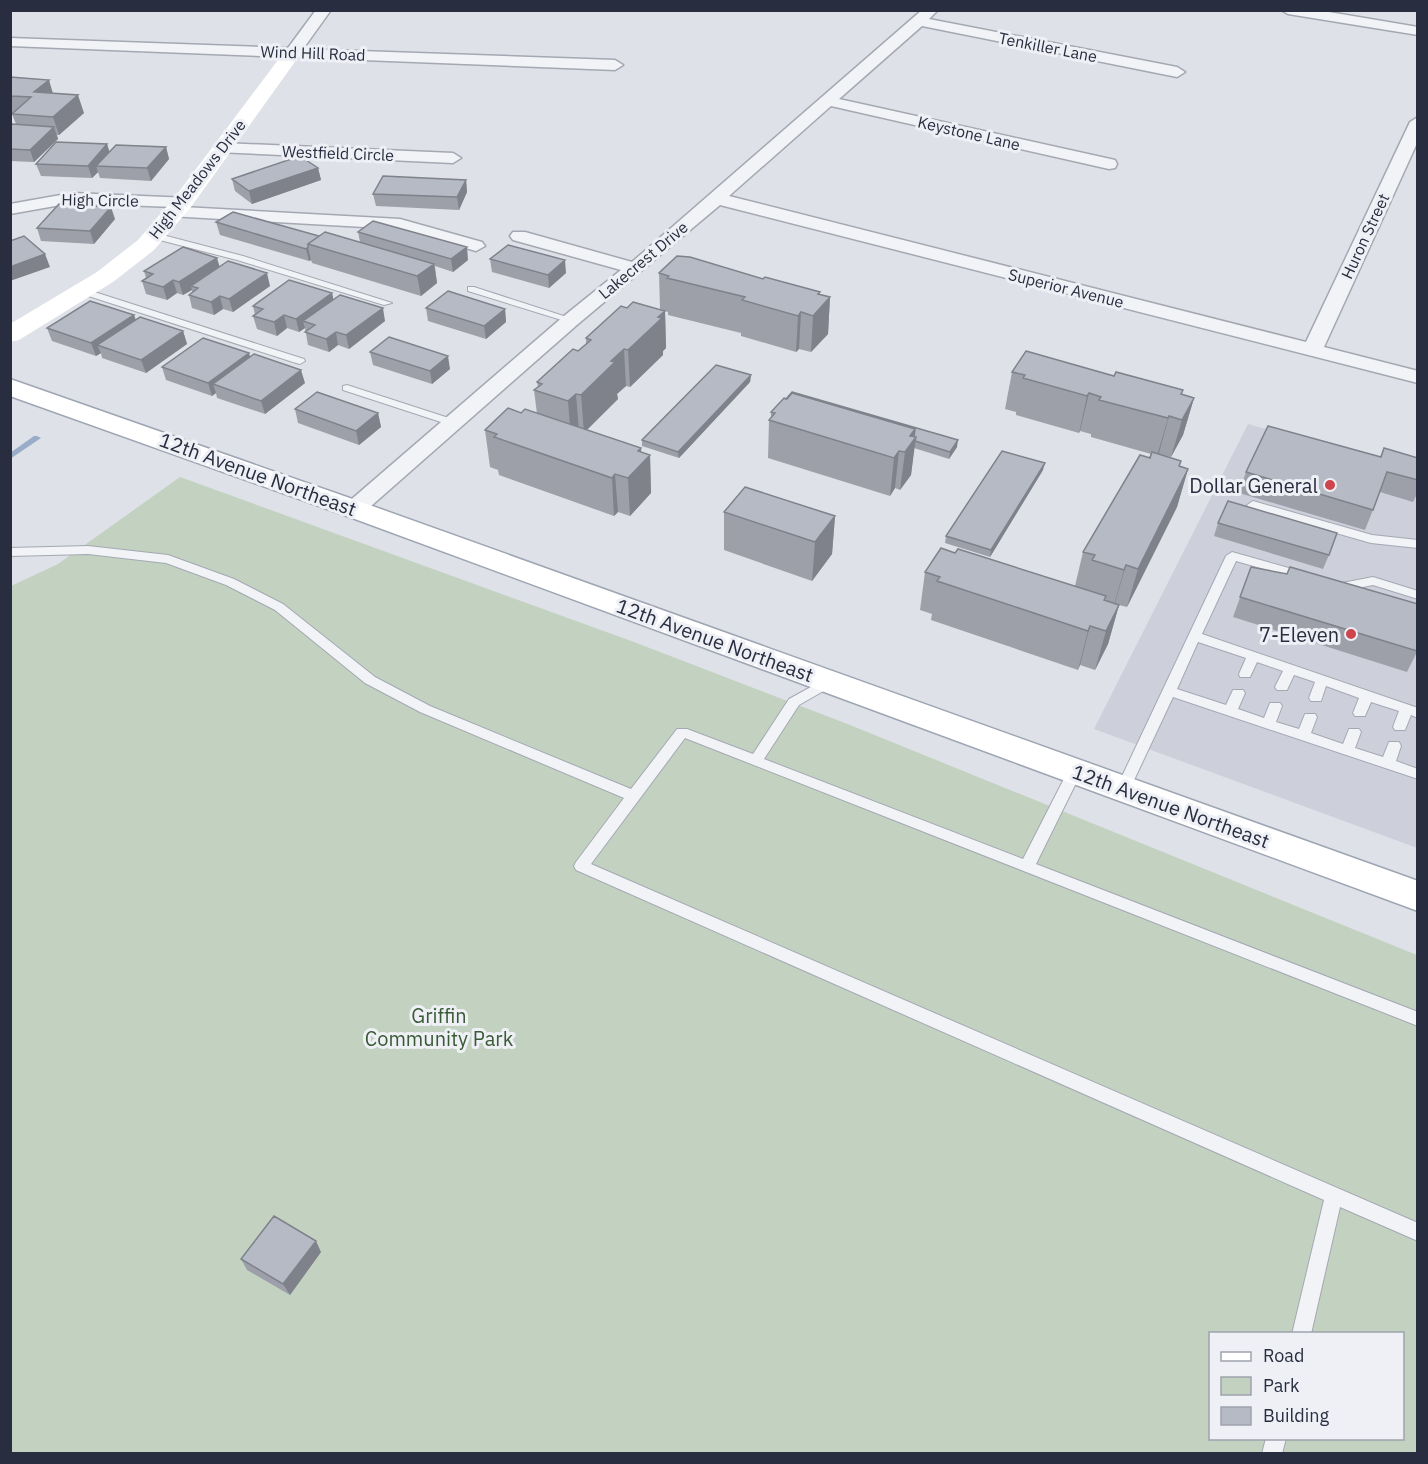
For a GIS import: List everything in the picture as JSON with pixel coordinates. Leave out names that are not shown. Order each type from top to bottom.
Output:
[{"type":"main road","name":"High Meadows Drive","points":[[10,335],[125,262],[155,236],[179,207],[293,52]]},
{"type":"main road","name":"12th Avenue Northeast","points":[[10,387],[354,508],[1418,896]]},
{"type":"street","name":"High Meadows Drive","points":[[293,52],[324,10]]},
{"type":"street","points":[[1288,10],[1418,31]]},
{"type":"street","name":"Tenkiller Lane","points":[[925,16],[1177,72]]},
{"type":"street","name":"Lakecrest Drive","points":[[354,508],[925,16]]},
{"type":"street","name":"Wind Hill Road","points":[[10,42],[615,65]]},
{"type":"street","name":"Keystone Lane","points":[[828,101],[1109,164]]},
{"type":"street","name":"Huron Street","points":[[1312,351],[1418,122]]},
{"type":"street","name":"Westfield Circle","points":[[223,148],[453,158]]},
{"type":"street","name":"High Circle","points":[[13,212],[44,201],[72,198],[400,224],[476,246]]},
{"type":"street","name":"Superior Avenue","points":[[715,198],[1418,377]]},
{"type":"street","points":[[519,236],[633,268]]},
{"type":"lane","points":[[155,236],[240,258],[387,303]]},
{"type":"lane","points":[[471,289],[571,320]]},
{"type":"lane","points":[[82,291],[300,361]]},
{"type":"lane","points":[[347,388],[454,423]]},
{"type":"lane","points":[[1253,505],[1371,539],[1416,539]]},
{"type":"lane","points":[[10,552],[88,550],[168,559],[230,582],[279,607],[370,680],[425,709],[634,796]]},
{"type":"lane","points":[[1123,789],[1232,556],[1342,587],[1372,581],[1418,595]]},
{"type":"lane","points":[[1195,636],[1412,711],[1400,727]]},
{"type":"lane","points":[[1245,674],[1253,656]]},
{"type":"lane","points":[[1282,687],[1290,669]]},
{"type":"lane","points":[[1316,698],[1322,680]]},
{"type":"lane","points":[[756,760],[794,702],[829,682]]},
{"type":"lane","points":[[1169,691],[1418,774]]},
{"type":"lane","points":[[1230,712],[1238,693]]},
{"type":"lane","points":[[1360,713],[1367,695]]},
{"type":"lane","points":[[1269,724],[1275,706]]},
{"type":"lane","points":[[1303,736],[1310,717]]},
{"type":"lane","points":[[1418,1019],[682,732],[581,866],[1418,1232]]},
{"type":"lane","points":[[1347,751],[1354,732]]},
{"type":"lane","points":[[1388,764],[1394,746]]},
{"type":"lane","points":[[1028,866],[1075,771]]},
{"type":"lane","points":[[1301,1332],[1334,1195]]},
{"type":"shaded area","points":[[1248,424],[1417,472],[1417,848],[1094,729]]},
{"type":"green space","name":"Griffin Community Park","points":[[180,477],[634,642],[845,723],[1417,955],[1417,1453],[11,1453],[11,586],[58,564]]},
{"type":"building","points":[[10,77],[49,80],[34,92],[78,95],[53,117],[12,114],[31,97],[10,96]]},
{"type":"building","points":[[10,125],[54,127],[30,150],[10,149]]},
{"type":"building","points":[[56,142],[107,144],[88,166],[36,164]]},
{"type":"building","points":[[116,145],[166,147],[147,168],[96,166]]},
{"type":"building","points":[[300,156],[318,168],[249,191],[232,179]]},
{"type":"building","points":[[383,176],[466,180],[457,197],[373,194]]},
{"type":"building","points":[[59,204],[111,207],[90,231],[37,228]]},
{"type":"building","points":[[233,212],[319,236],[308,244],[306,249],[216,222]]},
{"type":"building","points":[[373,221],[467,247],[451,259],[358,232]]},
{"type":"building","points":[[325,232],[434,264],[417,276],[308,244]]},
{"type":"building","points":[[24,236],[45,254],[10,267],[10,241]]},
{"type":"building","points":[[508,245],[565,260],[548,275],[490,259]]},
{"type":"building","points":[[183,247],[217,258],[179,282],[173,280],[163,287],[142,281],[153,274],[144,271]]},
{"type":"building","points":[[677,256],[690,257],[763,279],[765,277],[820,292],[818,294],[830,297],[813,316],[801,312],[798,316],[742,300],[745,297],[667,278],[669,276],[659,273]]},
{"type":"building","points":[[228,261],[267,273],[229,299],[220,296],[211,302],[189,295],[198,288],[191,286]]},
{"type":"building","points":[[289,280],[332,293],[296,319],[284,315],[274,322],[253,316],[263,309],[253,306]]},
{"type":"building","points":[[448,291],[505,309],[484,326],[426,308]]},
{"type":"building","points":[[340,295],[383,308],[346,335],[336,332],[326,339],[305,332],[315,325],[303,321]]},
{"type":"building","points":[[90,301],[134,315],[91,343],[47,328]]},
{"type":"building","points":[[633,302],[665,311],[658,317],[662,318],[628,350],[624,349],[611,361],[615,362],[581,395],[576,394],[568,401],[534,390],[542,384],[537,382],[573,349],[578,351],[591,340],[586,338],[621,306],[627,308]]},
{"type":"building","points":[[140,317],[183,331],[141,360],[97,345]]},
{"type":"building","points":[[389,337],[448,356],[430,371],[370,352]]},
{"type":"building","points":[[203,338],[249,353],[208,383],[162,367]]},
{"type":"building","points":[[1026,351],[1114,376],[1116,372],[1183,390],[1181,394],[1194,398],[1182,420],[1099,400],[1101,397],[1089,393],[1087,396],[1023,378],[1025,375],[1012,372]]},
{"type":"building","points":[[254,354],[301,370],[261,401],[213,384]]},
{"type":"building","points":[[716,365],[751,375],[678,452],[642,440]]},
{"type":"building","points":[[317,392],[378,413],[356,431],[295,409]]},
{"type":"building","points":[[792,392],[958,440],[950,452],[915,441],[915,429],[792,393],[786,399]]},
{"type":"building","points":[[792,393],[915,429],[910,436],[916,437],[905,452],[899,451],[894,458],[769,420],[775,413],[771,412]]},
{"type":"building","points":[[508,408],[521,413],[525,409],[641,448],[638,451],[650,455],[628,478],[615,474],[612,478],[494,437],[497,434],[485,430]]},
{"type":"building","points":[[1268,426],[1381,457],[1384,448],[1418,458],[1418,480],[1387,472],[1373,510],[1246,472]]},
{"type":"building","points":[[1002,451],[1045,463],[991,550],[946,536]]},
{"type":"building","points":[[1152,452],[1181,461],[1179,466],[1188,469],[1138,569],[1126,565],[1124,570],[1092,560],[1095,555],[1083,552],[1140,455],[1150,458]]},
{"type":"building","points":[[745,487],[835,516],[815,542],[724,512]]},
{"type":"building","points":[[1228,501],[1337,533],[1329,555],[1218,523]]},
{"type":"building","points":[[941,548],[955,553],[958,549],[1106,596],[1104,600],[1119,605],[1106,631],[1090,626],[1088,631],[937,581],[940,577],[925,572]]},
{"type":"building","points":[[1251,567],[1287,574],[1290,567],[1418,604],[1417,651],[1240,597]]},
{"type":"building","points":[[274,1216],[316,1241],[283,1284],[241,1259]]},
{"type":"waterway","points":[[10,457],[37,438]]},
{"type":"place","name":"Dollar General","points":[[1330,485]]},
{"type":"place","name":"7-Eleven","points":[[1351,634]]}]
